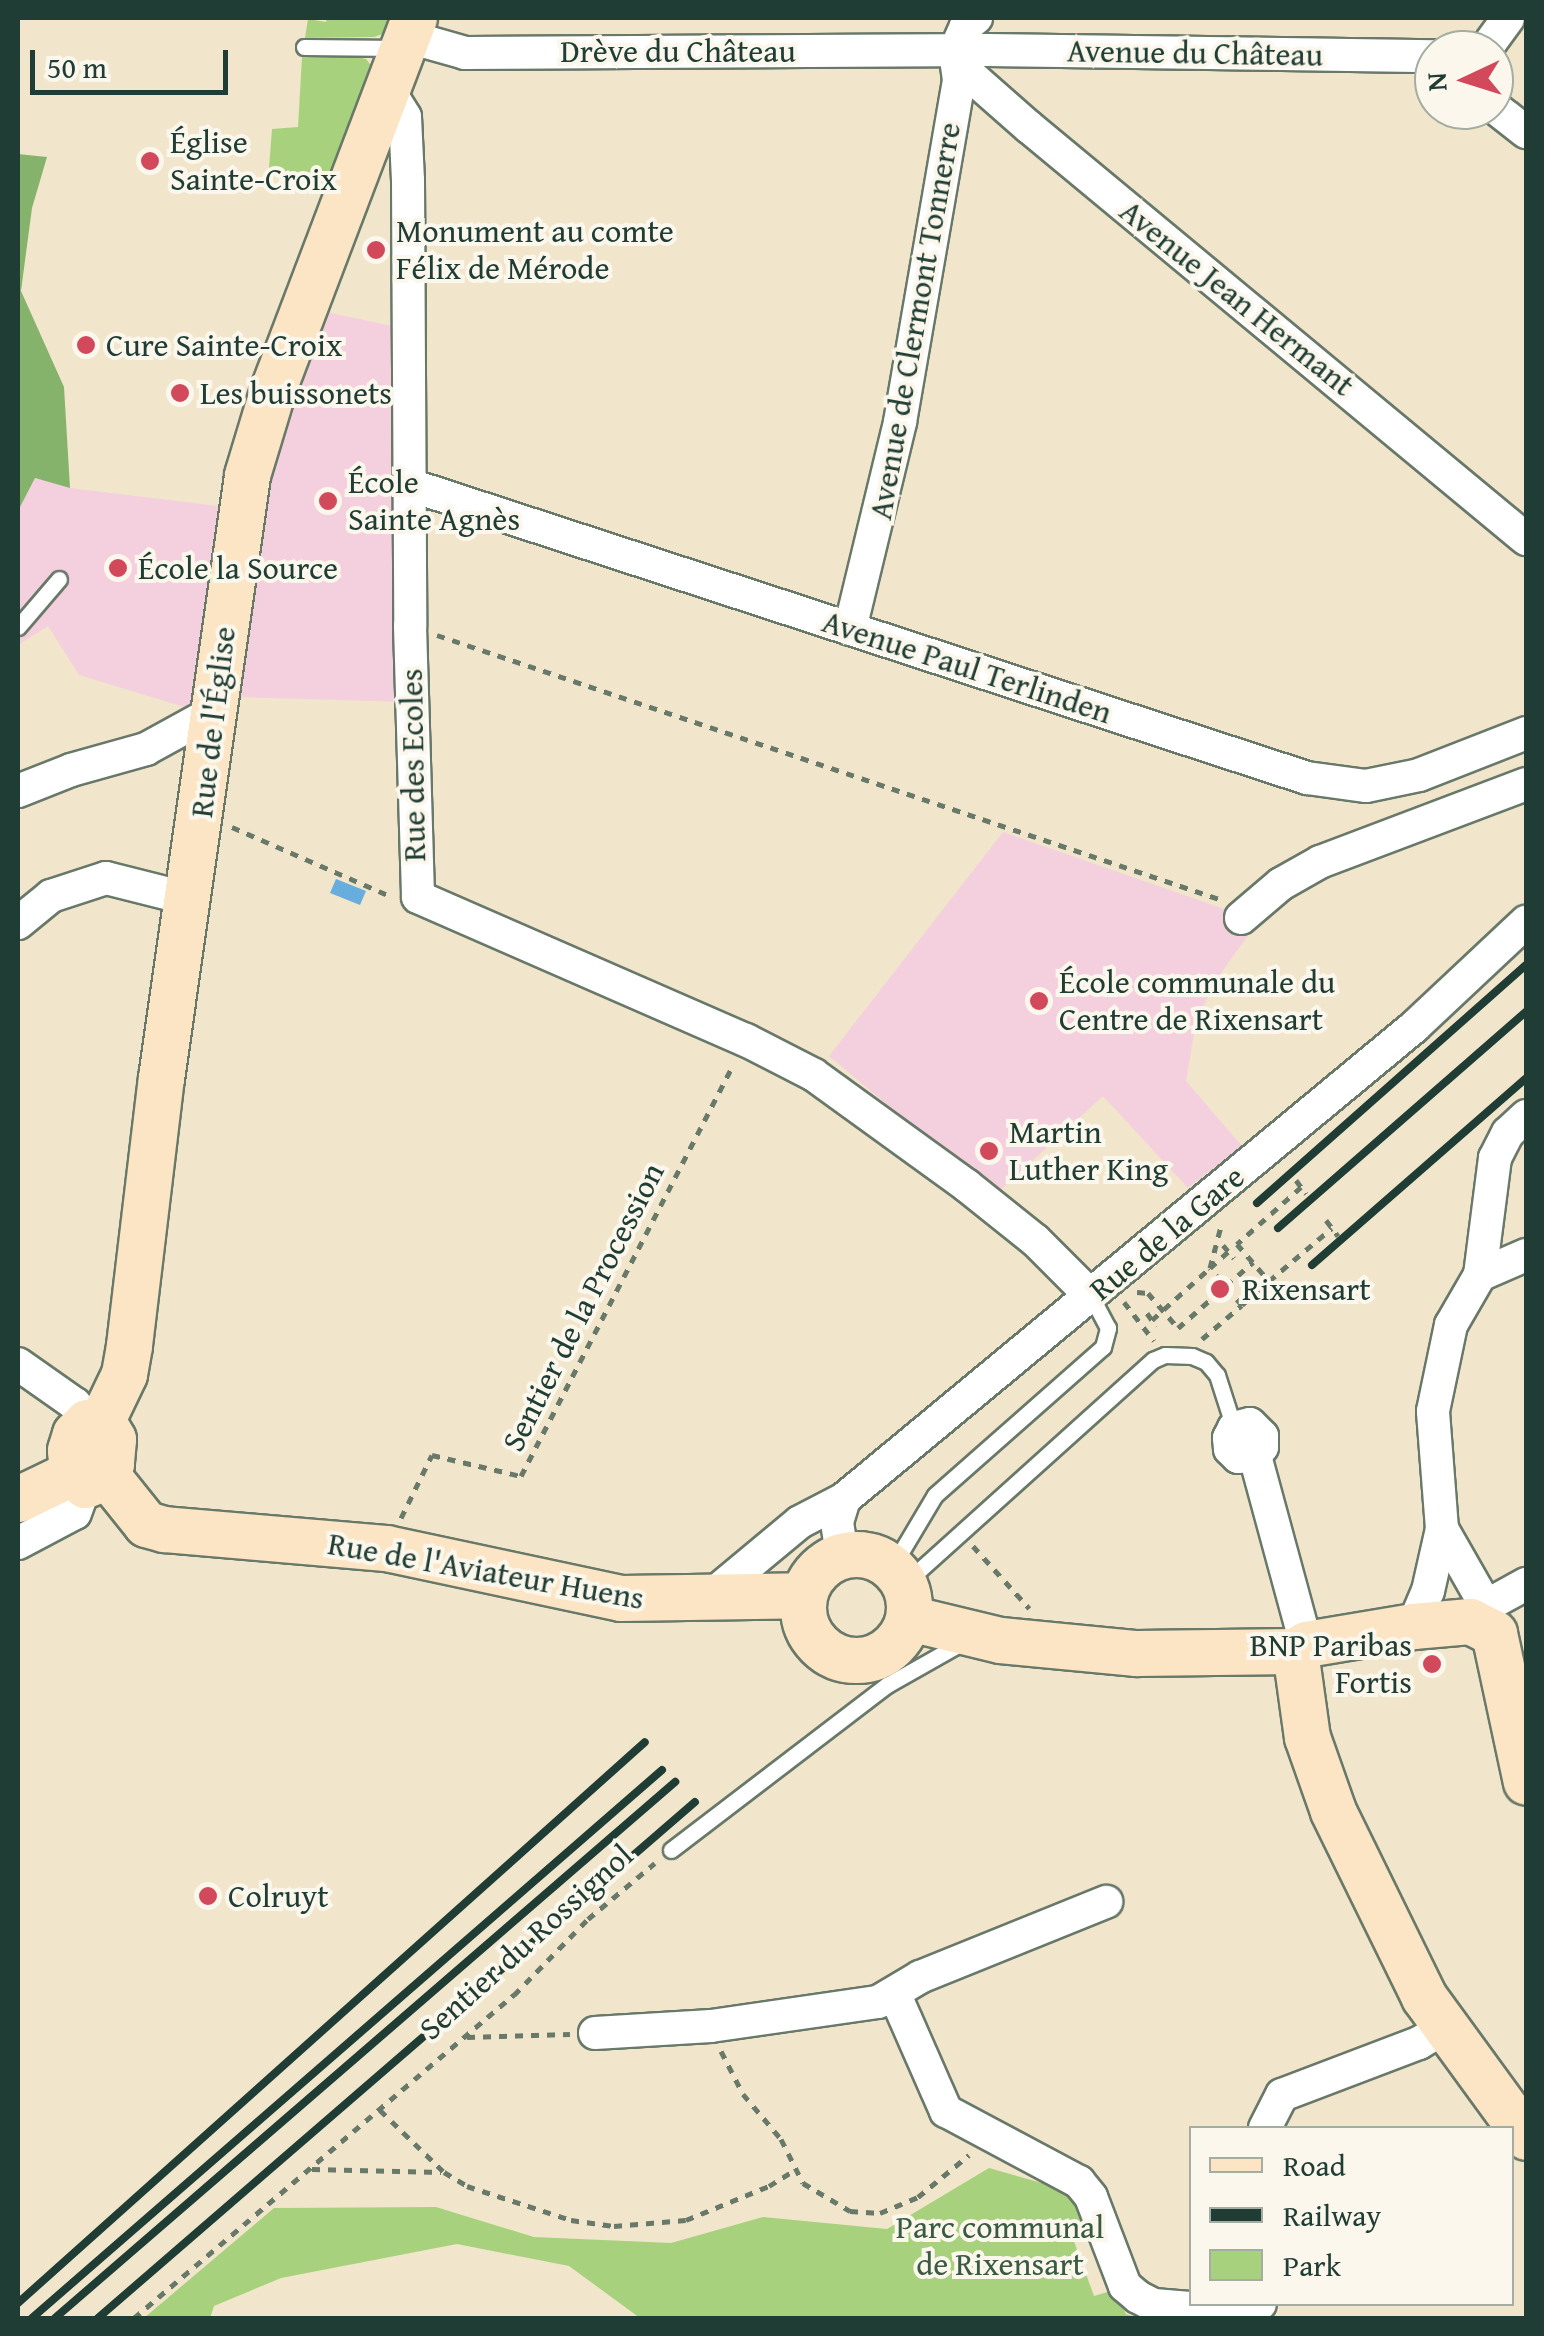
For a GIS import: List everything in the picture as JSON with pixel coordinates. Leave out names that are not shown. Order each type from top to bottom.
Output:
[{"type":"street","points":[[955,50],[966,26],[976,18]]},
{"type":"street","name":"Drève du Château","points":[[401,49],[416,39],[465,52],[955,50]]},
{"type":"street","name":"Rue des Ecoles","points":[[401,49],[406,116],[410,626],[418,897],[746,1040],[814,1075],[884,1122],[1035,1240],[1091,1296]]},
{"type":"street","name":"Rue de l'Église","points":[[88,1477],[70,1450],[76,1434],[94,1421],[124,1374],[161,1078],[248,475],[273,389],[401,49]]},
{"type":"street","name":"Avenue du Château","points":[[955,50],[1414,56]]},
{"type":"street","name":"Avenue Jean Hermant","points":[[955,50],[972,78],[1029,127],[1526,538]]},
{"type":"street","name":"Avenue de Clermont Tonnerre","points":[[850,629],[900,422],[958,80],[955,50]]},
{"type":"street","name":"Avenue Paul Terlinden","points":[[410,484],[1229,755],[1348,786],[1419,775],[1526,733]]},
{"type":"street","points":[[18,791],[72,770],[146,749],[215,712]]},
{"type":"street","points":[[1245,914],[1281,884],[1320,862],[1526,784]]},
{"type":"street","points":[[18,923],[51,896],[106,878],[189,899]]},
{"type":"street","name":"Rue de la Gare","points":[[844,1499],[1414,1027],[1526,922]]},
{"type":"street","points":[[1412,1626],[1428,1591],[1442,1529],[1433,1411],[1440,1365],[1451,1325],[1480,1275],[1495,1158],[1508,1133],[1526,1116]]},
{"type":"street","points":[[1480,1275],[1526,1255]]},
{"type":"street","points":[[18,1364],[94,1421]]},
{"type":"street","points":[[1234,1428],[1250,1424],[1260,1431],[1262,1447],[1255,1456],[1300,1647],[1307,1737],[1318,1776],[1392,1936],[1446,2027],[1526,2137]]},
{"type":"street","points":[[18,1499],[88,1477]]},
{"type":"street","points":[[18,1543],[75,1513],[88,1477]]},
{"type":"street","name":"Rue de l'Aviateur Huens","points":[[88,1477],[146,1524],[164,1529],[386,1548],[594,1594],[660,1600],[712,1595],[802,1595]]},
{"type":"street","points":[[842,1554],[837,1522],[844,1499]]},
{"type":"street","points":[[712,1595],[800,1522],[844,1499]]},
{"type":"street","points":[[1442,1529],[1495,1634],[1526,1782]]},
{"type":"street","points":[[900,1589],[901,1638],[886,1652],[868,1660],[850,1660],[814,1642],[802,1595],[815,1572],[842,1554],[875,1557],[900,1589],[976,1636],[1068,1650],[1300,1647],[1412,1626],[1495,1634]]},
{"type":"street","points":[[1495,1634],[1526,1584]]},
{"type":"street","points":[[595,2033],[791,2018],[878,2002],[920,1977],[1106,1902]]},
{"type":"street","points":[[895,1994],[913,2026],[946,2111],[1079,2182],[1091,2197],[1126,2286],[1144,2302],[1202,2309],[1237,2306]]},
{"type":"street","points":[[1266,2126],[1282,2096],[1419,2043],[1446,2027]]},
{"type":"lane","points":[[304,47],[401,49]]},
{"type":"lane","points":[[18,627],[60,580]]},
{"type":"lane","points":[[900,1589],[898,1557],[935,1495],[1103,1346],[1108,1328],[1091,1296]]},
{"type":"lane","points":[[900,1589],[1139,1372],[1165,1355],[1192,1356],[1206,1362],[1217,1375],[1234,1428]]},
{"type":"lane","name":"Sentier du Rossignol","points":[[671,1850],[887,1686],[976,1636]]},
{"type":"path","points":[[410,626],[1245,914]]},
{"type":"path","points":[[202,814],[394,898],[418,897]]},
{"type":"path","name":"Sentier de la Procession","points":[[386,1548],[432,1456],[520,1476],[746,1040]]},
{"type":"path","points":[[1296,1180],[1306,1194]]},
{"type":"path","points":[[1301,1187],[1237,1244],[1269,1281],[1332,1228]]},
{"type":"path","points":[[1210,1268],[1223,1219]]},
{"type":"path","points":[[1326,1220],[1338,1236]]},
{"type":"path","points":[[1152,1320],[1210,1268],[1232,1248],[1225,1247],[1234,1258]]},
{"type":"path","points":[[1126,1283],[1133,1292],[1148,1293],[1178,1328],[1253,1262]]},
{"type":"path","points":[[1210,1268],[1242,1304]]},
{"type":"path","points":[[1228,1317],[1242,1304],[1264,1286],[1257,1284],[1267,1296]]},
{"type":"path","points":[[1091,1296],[1116,1292],[1165,1355]]},
{"type":"path","points":[[970,1544],[1034,1614]]},
{"type":"path","name":"Sentier du Rossignol","points":[[134,2318],[514,1995],[588,1919],[671,1850]]},
{"type":"path","points":[[712,2026],[729,2072],[781,2139],[802,2183],[850,2211],[880,2212],[918,2197],[990,2136]]},
{"type":"path","points":[[464,2037],[595,2033]]},
{"type":"path","points":[[379,2110],[444,2172],[467,2186],[571,2220],[614,2226],[686,2220],[744,2198],[795,2170]]},
{"type":"path","points":[[309,2169],[444,2172]]},
{"type":"shaded area","name":"École Sainte Agnès","points":[[317,310],[392,326],[406,702],[235,697],[261,480]]},
{"type":"shaded area","name":"École la Source","points":[[35,478],[70,488],[226,507],[201,712],[79,675],[48,626],[18,645],[18,511]]},
{"type":"shaded area","name":"École communale du Centre de Rixensart","points":[[1003,832],[1230,911],[1254,927],[1216,980],[1196,1021],[1186,1081],[1242,1146],[1188,1188],[1103,1096],[995,1195],[829,1056]]},
{"type":"green space","points":[[327,18],[397,18],[388,32],[374,37],[305,38],[308,19],[326,22]]},
{"type":"green space","points":[[302,57],[366,59],[374,69],[336,188],[269,168],[272,129],[298,127]]},
{"type":"green space","points":[[18,154],[47,157],[32,208],[21,291],[64,387],[70,488],[35,478],[18,511]]},
{"type":"green space","name":"Parc communal de Rixensart","points":[[989,2168],[1056,2187],[1077,2198],[1091,2226],[1071,2233],[1094,2296],[1114,2290],[1126,2314],[1139,2318],[640,2318],[569,2266],[457,2244],[281,2278],[214,2306],[210,2318],[144,2318],[274,2208],[436,2207],[534,2237],[671,2243],[763,2217],[887,2229]]},
{"type":"water","points":[[336,879],[366,891],[360,905],[330,893]]},
{"type":"railway","points":[[1257,1203],[1526,965]]},
{"type":"railway","points":[[1278,1228],[1526,1012]]},
{"type":"railway","points":[[1312,1265],[1526,1078]]},
{"type":"railway","points":[[18,2303],[645,1742]]},
{"type":"railway","points":[[32,2318],[662,1770]]},
{"type":"railway","points":[[55,2318],[675,1782]]},
{"type":"railway","points":[[98,2318],[695,1802]]},
{"type":"place","name":"Église Sainte-Croix","points":[[150,161]]},
{"type":"place","name":"Monument au comte Félix de Mérode","points":[[376,250]]},
{"type":"place","name":"Cure Sainte-Croix","points":[[86,345]]},
{"type":"place","name":"Les buissonets","points":[[180,393]]},
{"type":"place","name":"École Sainte Agnès","points":[[328,501]]},
{"type":"place","name":"École la Source","points":[[118,568]]},
{"type":"place","name":"École communale du Centre de Rixensart","points":[[1039,1001]]},
{"type":"place","name":"Martin Luther King","points":[[989,1151]]},
{"type":"place","name":"Rixensart","points":[[1220,1289]]},
{"type":"place","name":"BNP Paribas Fortis","points":[[1432,1664]]},
{"type":"place","name":"Colruyt","points":[[208,1896]]}]
